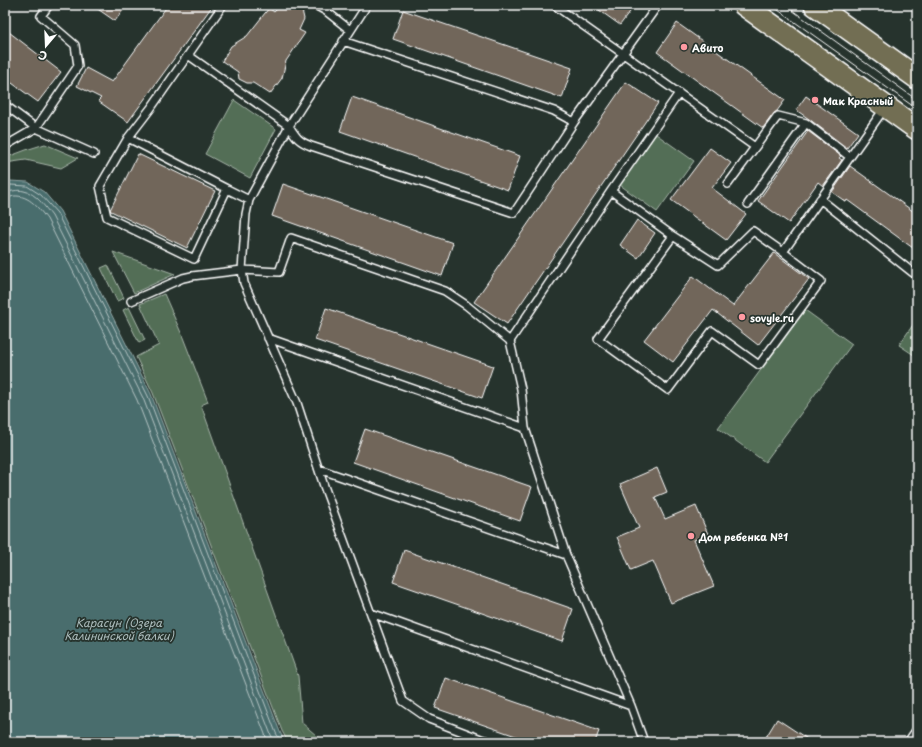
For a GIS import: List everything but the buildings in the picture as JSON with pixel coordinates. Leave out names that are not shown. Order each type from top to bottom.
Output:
[{"type":"main road","points":[[744,5],[917,129]]},
{"type":"main road","points":[[815,5],[917,78]]},
{"type":"lane","points":[[5,146],[36,128],[78,66],[76,45],[41,16],[49,5]]},
{"type":"lane","points":[[223,5],[151,108],[128,138],[100,186],[107,217],[194,259],[227,189]]},
{"type":"lane","points":[[315,5],[328,8],[350,30]]},
{"type":"lane","points":[[367,5],[289,126],[249,200],[246,214],[242,270],[244,283],[297,403],[370,613],[403,701],[429,719],[481,739],[493,742]]},
{"type":"lane","points":[[554,5],[755,147]]},
{"type":"lane","points":[[188,55],[289,126],[298,139],[302,142],[514,213],[574,122],[622,53],[658,5]]},
{"type":"lane","points":[[343,41],[554,111],[574,122]]},
{"type":"lane","points":[[510,341],[679,93]]},
{"type":"lane","points":[[5,105],[36,128],[94,154]]},
{"type":"lane","points":[[783,252],[886,106]]},
{"type":"lane","points":[[728,184],[778,116],[806,124],[850,157]]},
{"type":"lane","points":[[748,204],[806,124]]},
{"type":"lane","points":[[128,138],[249,200]]},
{"type":"lane","points":[[611,191],[673,236],[718,264],[753,231],[821,281],[759,365],[712,331],[668,390],[598,338],[673,236]]},
{"type":"lane","points":[[820,199],[917,276]]},
{"type":"lane","points":[[131,301],[183,278],[192,276],[242,270],[279,272],[291,238],[445,291],[466,305],[510,341],[521,389],[525,428],[566,555],[631,706],[644,742]]},
{"type":"lane","points":[[268,338],[525,428]]},
{"type":"lane","points":[[319,469],[566,555]]},
{"type":"lane","points":[[370,613],[631,706]]},
{"type":"lane","points":[[908,742],[917,729]]},
{"type":"green space","points":[[234,100],[276,129],[250,178],[205,154]]},
{"type":"green space","points":[[656,134],[694,161],[657,212],[620,185]]},
{"type":"green space","points":[[45,144],[78,158],[61,168],[26,160],[5,163],[5,158]]},
{"type":"green space","points":[[113,252],[175,274],[134,293]]},
{"type":"green space","points":[[108,265],[124,298],[117,301],[101,268]]},
{"type":"green space","points":[[164,294],[182,335],[208,402],[201,405],[298,676],[302,723],[324,742],[288,742],[282,731],[153,393],[136,357],[159,345],[140,304]]},
{"type":"green space","points":[[129,307],[145,340],[139,343],[123,310]]},
{"type":"green space","points":[[805,310],[852,344],[765,462],[718,428]]},
{"type":"green space","points":[[917,319],[917,357],[899,345]]},
{"type":"water","name":"Карасун (Озера Калининской балки)","points":[[10,181],[28,182],[44,192],[60,211],[151,394],[285,742],[5,742],[5,184]]},
{"type":"tram line","points":[[771,5],[917,109]]},
{"type":"tram line","points":[[785,5],[917,100]]},
{"type":"place","name":"Авито","points":[[684,47]]},
{"type":"place","name":"Мак Красный","points":[[815,100]]},
{"type":"place","name":"sovyle.ru","points":[[742,317]]},
{"type":"place","name":"Дом ребенка №1","points":[[691,536]]}]
